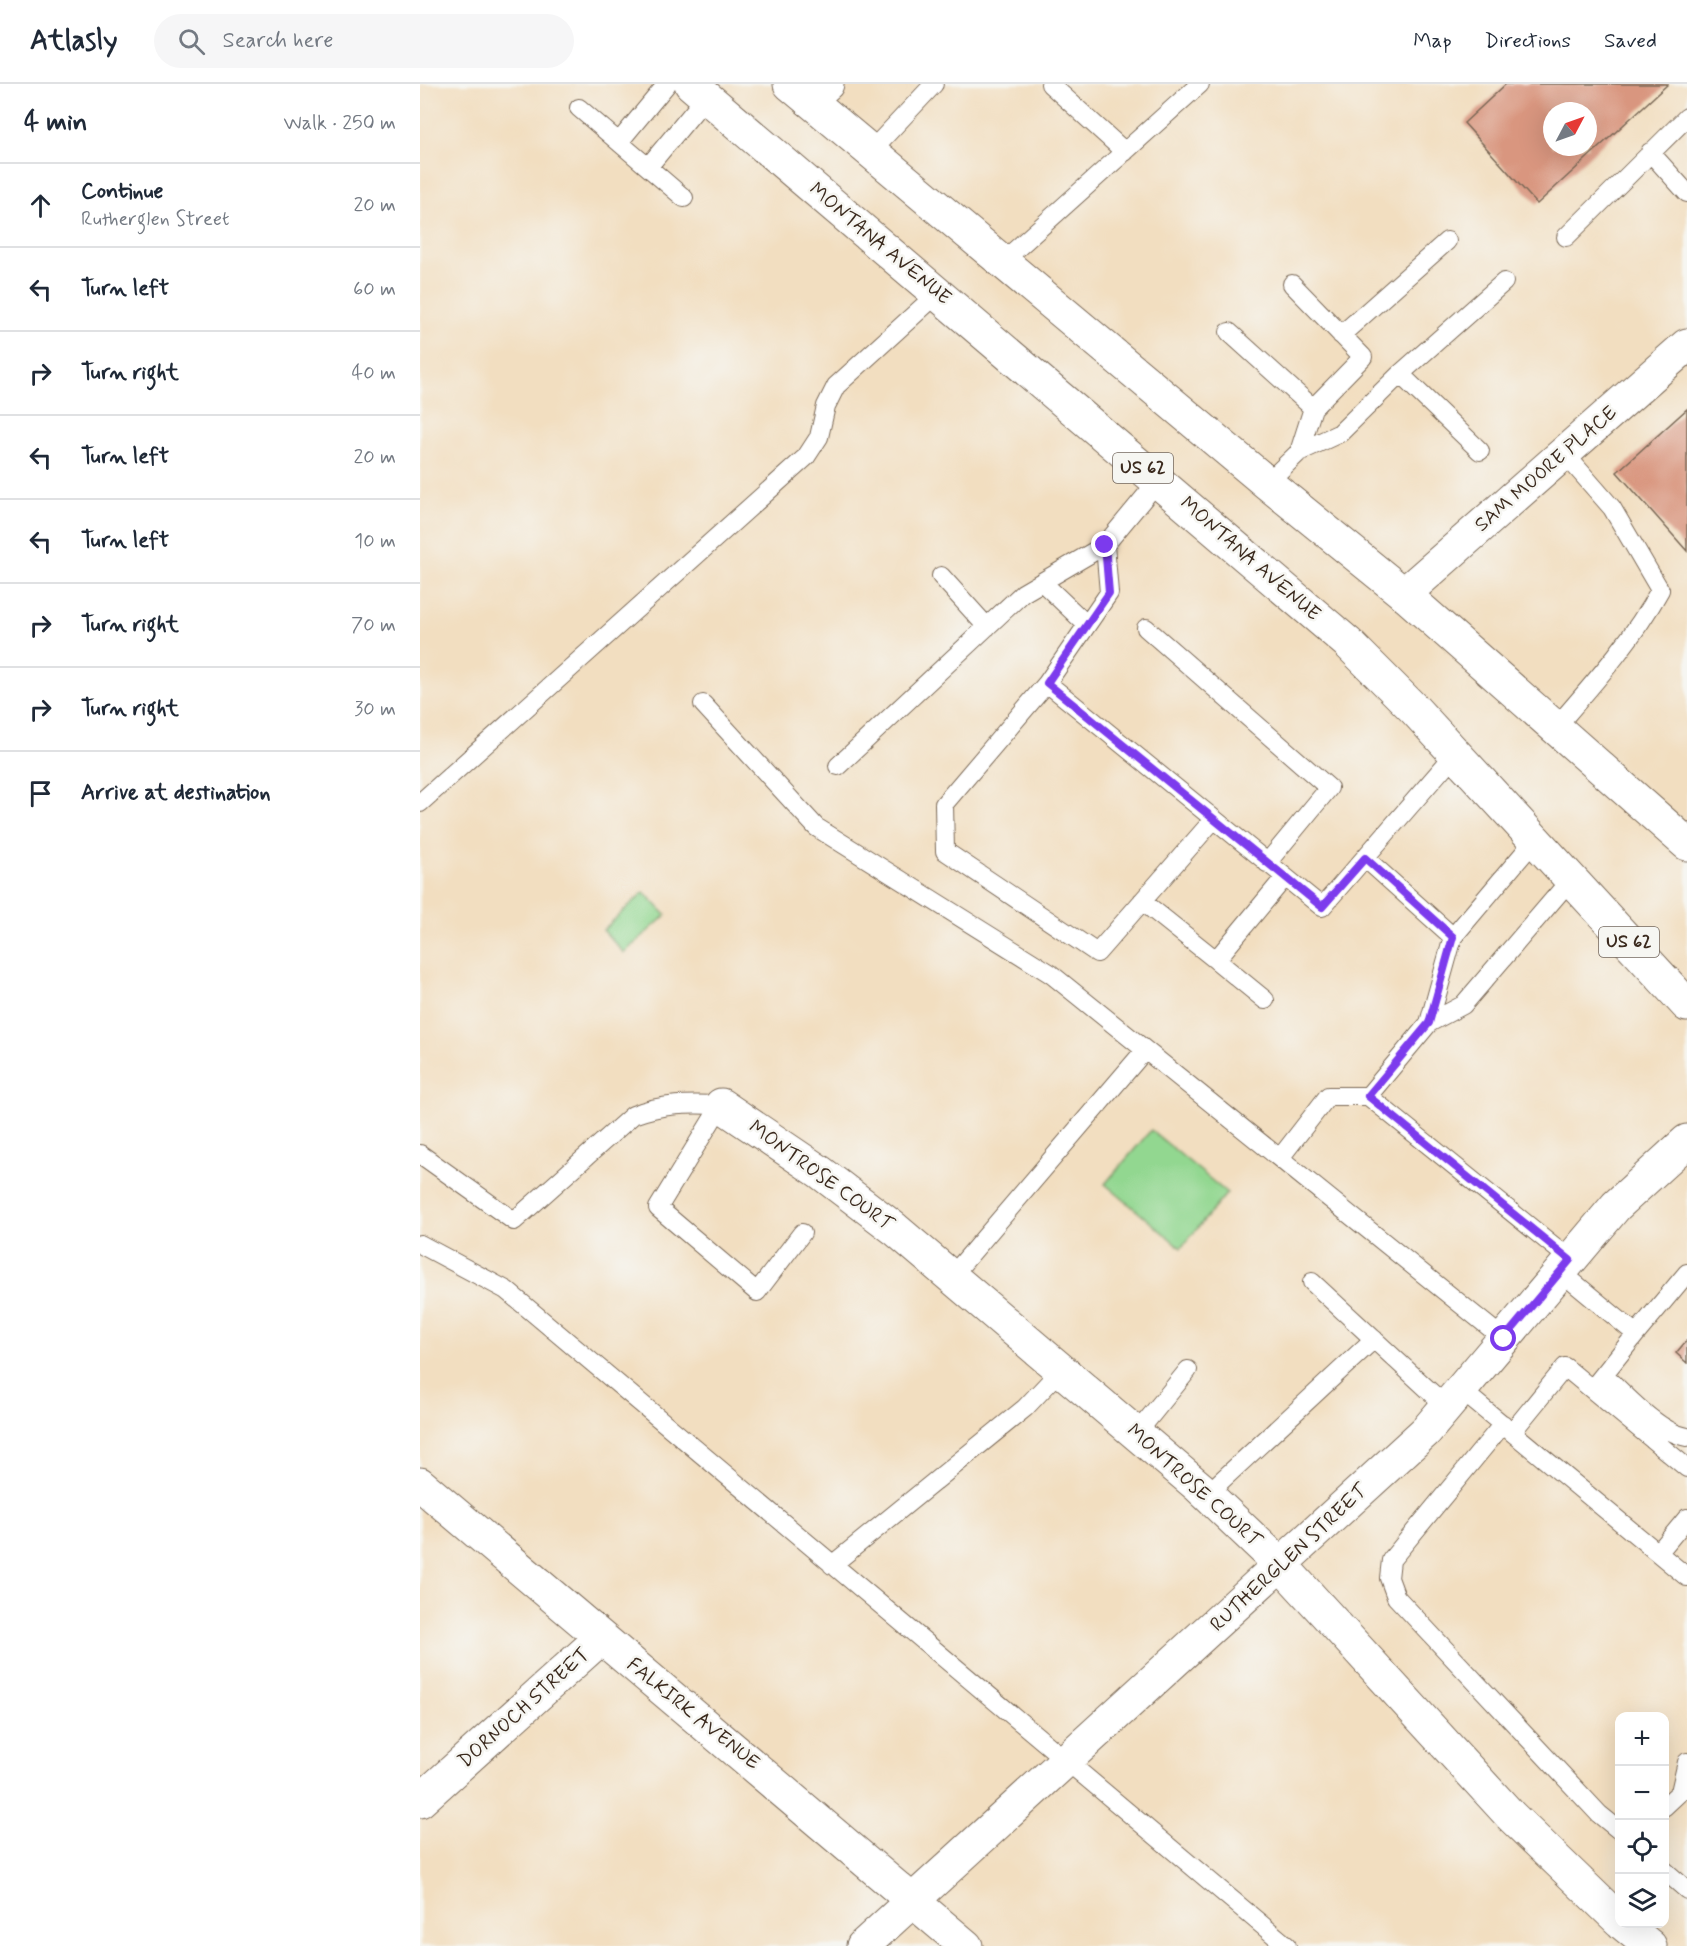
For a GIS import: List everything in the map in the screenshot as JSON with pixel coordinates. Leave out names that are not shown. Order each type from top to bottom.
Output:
[{"type":"main road","points":[[809,89],[870,152],[1267,483],[1404,594],[1687,844]]},
{"type":"main road","name":"MONTANA AVENUE","points":[[698,90],[1348,643],[1455,754],[1687,1005]]},
{"type":"main road","name":"SAM MOORE PLACE","points":[[1404,594],[1687,345]]},
{"type":"main road","name":"MONTROSE COURT","points":[[721,1105],[820,1172],[895,1229],[1207,1494],[1281,1565],[1511,1816],[1615,1916]]},
{"type":"main road","name":"RUTHERGLEN STREET","points":[[862,1946],[1426,1431],[1616,1206],[1687,1141]]},
{"type":"main road","name":"FALKIRK AVENUE","points":[[420,1484],[601,1638],[766,1773],[966,1946]]},
{"type":"main road","name":"DORNOCH STREET","points":[[420,1801],[601,1638]]},
{"type":"main road","name":"MONTROSE COURT","points":[[1628,1928],[1650,1946]]},
{"type":"lane","points":[[619,142],[667,84]]},
{"type":"lane","points":[[870,152],[934,84]]},
{"type":"lane","points":[[1050,84],[1125,152]]},
{"type":"lane","points":[[1002,262],[1200,84]]},
{"type":"lane","points":[[648,167],[698,90]]},
{"type":"lane","points":[[579,108],[684,198]]},
{"type":"lane","points":[[1566,237],[1687,117]]},
{"type":"lane","points":[[1650,152],[1687,193]]},
{"type":"lane","points":[[1341,335],[1446,241]]},
{"type":"lane","points":[[1267,483],[1299,452],[1340,433],[1400,374],[1504,282]]},
{"type":"lane","points":[[1292,284],[1363,357],[1313,408],[1299,452]]},
{"type":"lane","points":[[420,803],[806,457],[819,437],[826,406],[836,386],[938,294]]},
{"type":"lane","points":[[1229,332],[1313,408]]},
{"type":"lane","points":[[1400,374],[1480,451]]},
{"type":"lane","points":[[1555,728],[1613,661],[1646,615],[1660,590],[1612,508],[1564,453]]},
{"type":"lane","points":[[838,766],[1023,593],[1105,545],[1158,481]]},
{"type":"lane","points":[[1105,545],[1109,593],[1047,683],[944,804],[945,851],[1097,953],[1214,819]]},
{"type":"lane","points":[[941,576],[987,627]]},
{"type":"lane","points":[[1042,582],[1087,625]]},
{"type":"lane","points":[[1146,628],[1329,788],[1267,863]]},
{"type":"lane","points":[[1047,683],[1322,907],[1455,754]]},
{"type":"lane","points":[[704,704],[816,827],[1052,974],[1504,1339]]},
{"type":"lane","points":[[1429,1023],[1453,937],[1535,840]]},
{"type":"lane","points":[[1365,858],[1453,937]]},
{"type":"lane","points":[[1216,960],[1285,877]]},
{"type":"lane","points":[[1368,1096],[1429,1023],[1463,1005],[1571,879]]},
{"type":"lane","points":[[1142,901],[1265,1000]]},
{"type":"lane","points":[[951,1277],[1145,1050]]},
{"type":"lane","points":[[1280,1158],[1328,1096],[1368,1096],[1566,1266],[1636,1334]]},
{"type":"lane","points":[[420,1154],[514,1221],[633,1115],[654,1107],[675,1103],[721,1105],[658,1208],[757,1292],[802,1233]]},
{"type":"lane","points":[[420,1244],[506,1290],[1287,1946]]},
{"type":"lane","points":[[1592,1390],[1687,1273]]},
{"type":"lane","points":[[1312,1282],[1374,1339],[1454,1398],[1507,1428],[1687,1577]]},
{"type":"lane","points":[[1207,1494],[1374,1339]]},
{"type":"lane","points":[[1615,1827],[1599,1814],[1396,1597],[1389,1578],[1391,1560],[1507,1428],[1565,1367],[1687,1468]]},
{"type":"lane","points":[[1136,1434],[1188,1370]]},
{"type":"lane","points":[[832,1565],[1025,1408],[1060,1371]]},
{"type":"lane","points":[[1604,1375],[1657,1422],[1676,1436],[1687,1437]]},
{"type":"lane","points":[[1658,1553],[1687,1518]]},
{"type":"lane","points":[[1669,1804],[1684,1791],[1687,1762]]},
{"type":"lane","points":[[1669,1874],[1687,1890]]},
{"type":"green space","points":[[644,892],[666,915],[624,953],[603,930]]},
{"type":"green space","points":[[1151,1130],[1227,1193],[1181,1248],[1105,1184]]},
{"type":"building","points":[[1506,84],[1668,84],[1597,149],[1597,102],[1543,102],[1543,156],[1589,156],[1537,204],[1464,123]]},
{"type":"building","points":[[1687,409],[1687,551],[1617,472]]},
{"type":"building","points":[[1687,1340],[1687,1363],[1676,1353]]},
{"type":"route","points":[[1105,545],[1109,593],[1047,683],[1322,907],[1365,858],[1453,937],[1429,1023],[1368,1096],[1570,1260],[1504,1339]]}]
